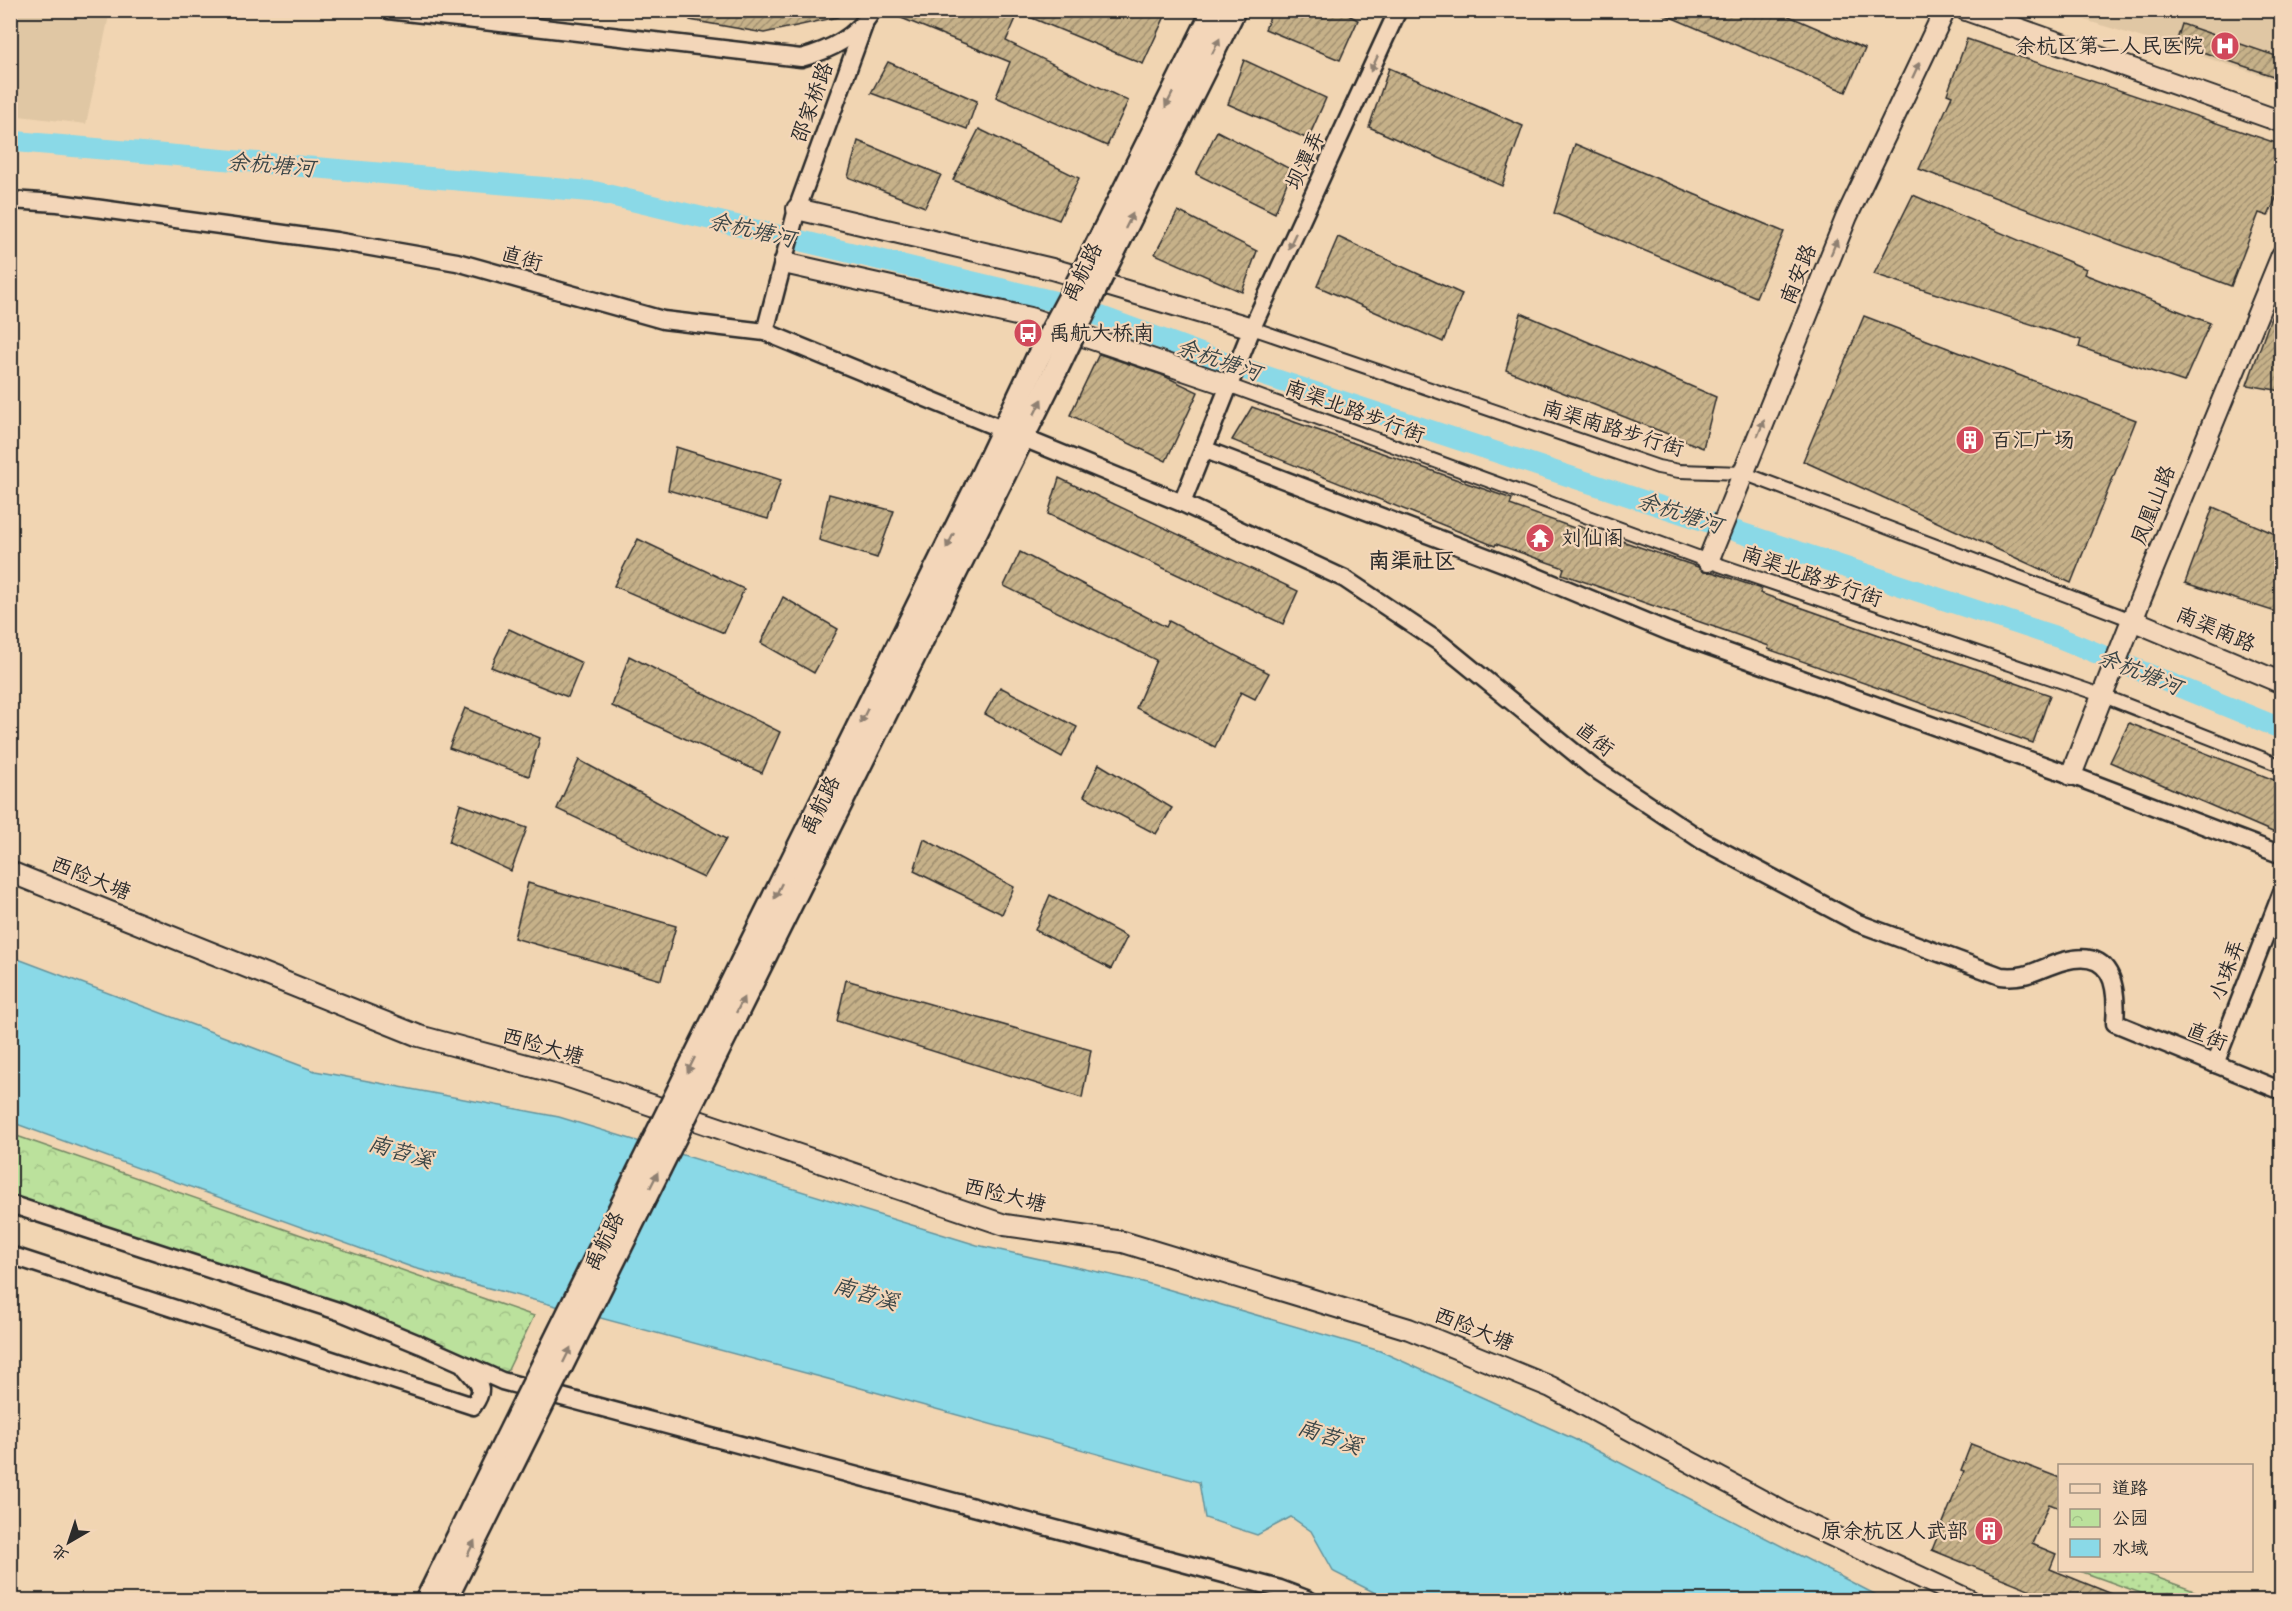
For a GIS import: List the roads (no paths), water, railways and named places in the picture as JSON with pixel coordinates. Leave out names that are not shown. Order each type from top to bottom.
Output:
[{"type":"main road","name":"禹航路","points":[[1095,269],[1214,10]]},
{"type":"main road","name":"禹航路","points":[[427,1600],[985,493],[1046,365],[1234,10]]},
{"type":"main road","points":[[445,1600],[985,493]]},
{"type":"street","points":[[388,10],[801,58],[838,45],[870,14]]},
{"type":"street","name":"坝潭弄","points":[[1182,503],[1252,328],[1398,10]]},
{"type":"street","name":"南安路","points":[[1707,561],[1847,216],[1945,10]]},
{"type":"street","points":[[1966,10],[2282,122]]},
{"type":"street","name":"邵家桥路","points":[[765,332],[797,209],[870,14]]},
{"type":"street","name":"直街","points":[[10,200],[58,203],[336,241],[446,260],[663,320],[765,332],[1014,432],[1182,503],[1345,579],[1439,642],[1592,767],[1704,841],[1858,923],[2001,976],[2019,978],[2065,960],[2079,958],[2094,960],[2107,967],[2112,976],[2116,991],[2115,1023],[2282,1091]]},
{"type":"street","points":[[797,209],[1052,269],[1252,328]]},
{"type":"street","name":"凤凰山路","points":[[2071,775],[2282,255]]},
{"type":"street","points":[[784,264],[1029,318],[1229,381]]},
{"type":"street","name":"南渠南路步行街","points":[[1252,328],[1658,467],[1741,478],[2132,620]]},
{"type":"street","name":"南渠北路步行街","points":[[1229,381],[1707,561],[2105,687],[2282,766]]},
{"type":"street","points":[[1203,449],[1508,565],[1670,632],[2071,775],[2282,855]]},
{"type":"street","name":"南渠南路","points":[[2132,620],[2282,683]]},
{"type":"street","name":"西险大塘","points":[[10,872],[419,1036],[560,1074],[1005,1225],[1123,1242],[1409,1329],[1551,1387],[1794,1518],[1969,1600]]},
{"type":"street","name":"小珠弄","points":[[2215,1064],[2282,892]]},
{"type":"street","points":[[10,1204],[340,1312],[502,1381],[1280,1589],[1309,1600]]},
{"type":"street","points":[[10,1255],[473,1406],[481,1396],[481,1386],[463,1364]]},
{"type":"water","name":"南苕溪","points":[[10,956],[315,1071],[559,1117],[977,1245],[1143,1282],[1380,1351],[1574,1439],[1886,1600],[1389,1600],[1334,1572],[1311,1531],[1291,1517],[1257,1535],[1205,1518],[1199,1482],[414,1268],[11,1122]]},
{"type":"waterway","name":"余杭塘河","points":[[10,141],[596,192],[1070,305],[1235,366],[2060,638],[2282,729]]},
{"type":"place","name":"余杭区第二人民医院","points":[[2225,46]]},
{"type":"place","name":"禹航大桥南","points":[[1028,333]]},
{"type":"place","name":"百汇广场","points":[[1970,440]]},
{"type":"place","name":"刘仙阁","points":[[1540,538]]},
{"type":"place","name":"原余杭区人武部","points":[[1989,1531]]},
{"type":"district","name":"南渠社区","points":[[1412,560]]}]
